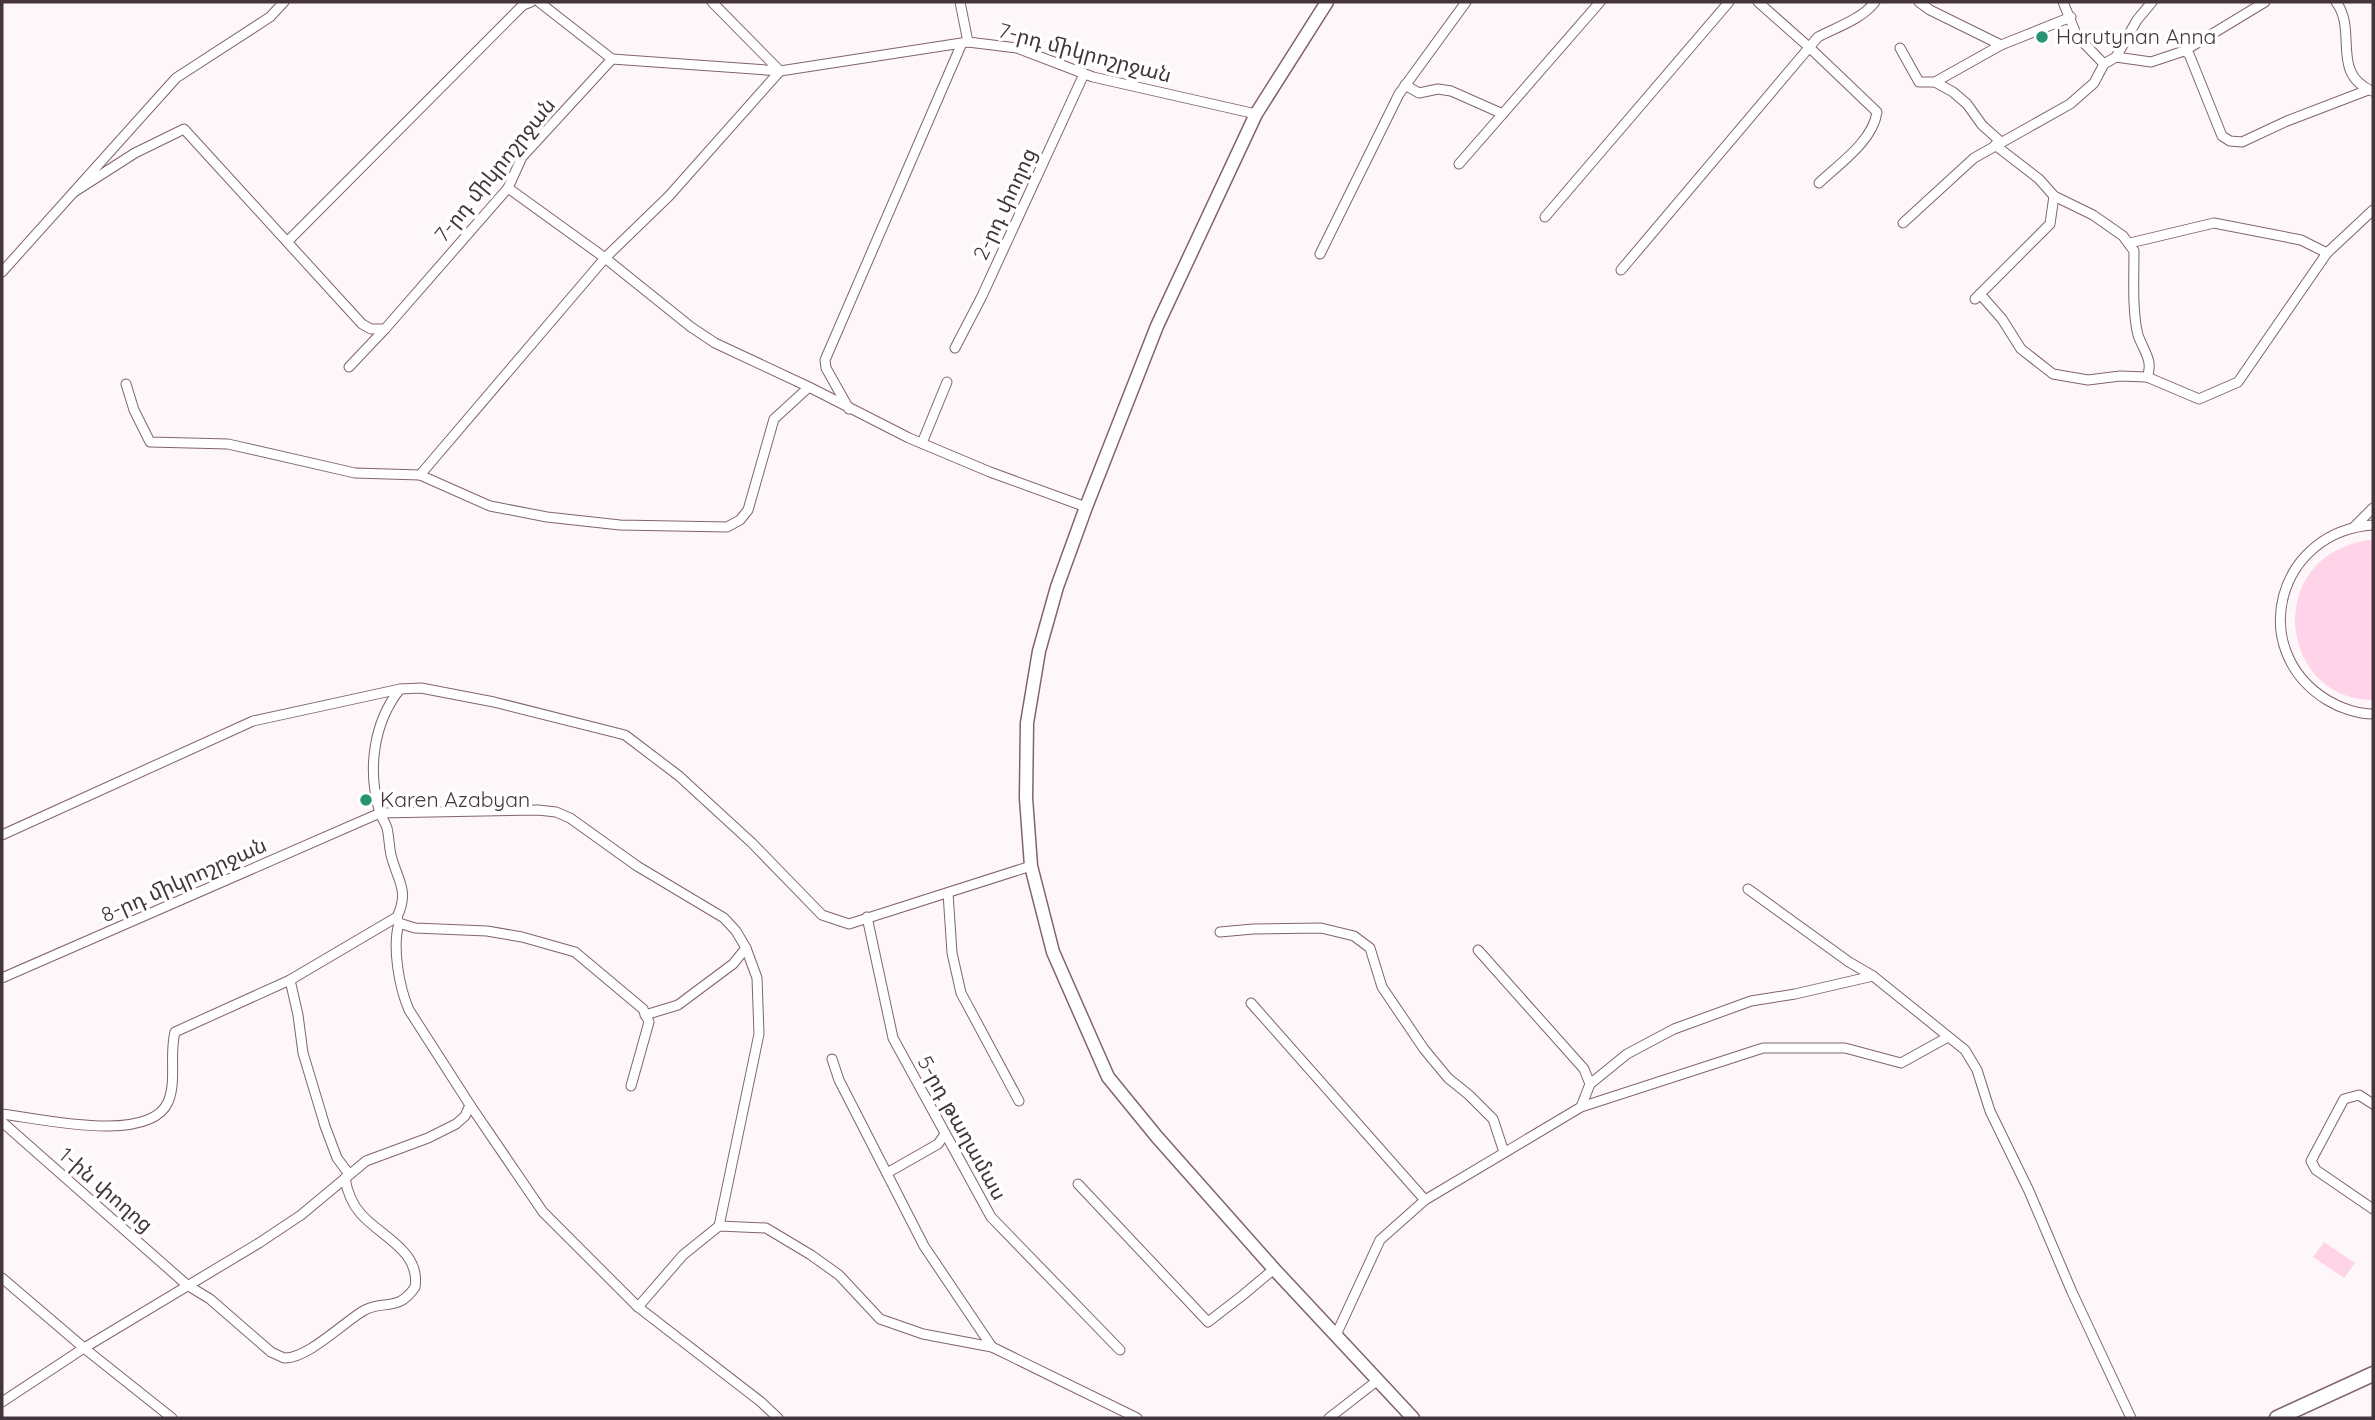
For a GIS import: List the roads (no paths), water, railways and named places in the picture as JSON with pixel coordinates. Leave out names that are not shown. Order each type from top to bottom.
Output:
[{"type":"main road","points":[[1327,2],[1256,114],[1157,326],[1086,507],[1057,587],[1039,651],[1027,723],[1026,797],[1031,866],[1053,952],[1108,1077],[1157,1138],[1274,1269],[1413,1418]]},
{"type":"main road","points":[[2277,1418],[2373,1374]]},
{"type":"street","points":[[2,272],[176,78],[270,17],[284,2]]},
{"type":"street","points":[[288,241],[523,5],[531,2]]},
{"type":"street","points":[[539,2],[612,59]]},
{"type":"street","points":[[420,475],[606,258],[669,196],[780,71],[712,2]]},
{"type":"street","points":[[849,410],[825,360],[965,43],[960,2]]},
{"type":"street","points":[[1320,254],[1405,85],[1466,2]]},
{"type":"street","points":[[1459,164],[1600,2]]},
{"type":"street","points":[[1545,217],[1729,2]]},
{"type":"street","points":[[1758,2],[1877,112],[1875,123],[1864,139],[1819,183]]},
{"type":"street","points":[[1621,270],[1818,37],[1861,15],[1875,2]]},
{"type":"street","points":[[1919,2],[2001,46]]},
{"type":"street","points":[[2063,2],[2077,36],[2104,64]]},
{"type":"street","points":[[1903,223],[1974,158],[2070,104],[2094,83],[2104,64],[2116,57],[2137,20],[2152,2]]},
{"type":"street","points":[[2116,57],[2151,62],[2184,51],[2265,2]]},
{"type":"street","points":[[2336,2],[2345,24],[2346,55],[2352,78],[2371,91]]},
{"type":"street","points":[[1900,48],[1919,82],[1935,82],[2001,46],[2071,17]]},
{"type":"street","name":"7-րդ միկրոշրջան","points":[[349,367],[508,188],[522,158],[612,59],[780,71],[965,43],[1017,48],[1084,74],[1256,114]]},
{"type":"street","points":[[2184,51],[2189,54],[2222,136],[2230,141],[2242,142],[2287,121],[2371,91]]},
{"type":"street","name":"2-րդ փողոց","points":[[955,348],[982,296],[1084,74]]},
{"type":"street","points":[[1935,82],[1967,104],[1998,144],[2039,179],[2054,196],[2093,215],[2130,243],[2134,251],[2138,333],[2150,362],[2147,376]]},
{"type":"street","points":[[1405,85],[1419,93],[1438,89],[1451,91],[1503,114]]},
{"type":"street","points":[[74,192],[135,153],[184,129],[362,324],[372,329],[385,329]]},
{"type":"street","points":[[508,188],[606,258],[691,327],[715,343],[922,443],[990,472],[1086,507]]},
{"type":"street","points":[[2054,196],[2050,224],[1977,297],[2002,319],[2021,349],[2053,374],[2088,380],[2147,376],[2199,399],[2238,382],[2327,253],[2373,210]]},
{"type":"street","points":[[2130,243],[2214,223],[2301,240],[2327,253]]},
{"type":"street","points":[[922,443],[947,382]]},
{"type":"street","points":[[126,384],[134,410],[150,442],[228,444],[355,473],[420,475],[490,506],[547,517],[620,524],[727,527],[740,520],[748,510],[774,419],[809,387]]},
{"type":"street","points":[[2355,526],[2373,508]]},
{"type":"street","points":[[2371,715],[2339,707],[2313,691],[2294,668],[2282,640],[2280,610],[2288,581],[2304,556],[2327,537],[2355,526],[2373,525]]},
{"type":"street","points":[[2,835],[253,721],[400,689],[421,688],[494,702],[625,736],[679,776],[752,842],[822,915],[849,924],[1031,866]]},
{"type":"street","points":[[400,689],[383,714],[374,748],[375,782],[380,813],[387,827],[391,857],[403,891],[396,946],[405,1002],[470,1105],[543,1212],[638,1307],[778,1418]]},
{"type":"street","points":[[380,813],[538,810],[556,812],[570,818],[637,866],[724,918],[746,948],[757,978],[759,1034],[719,1226],[683,1255],[638,1307]]},
{"type":"street","name":"8-րդ միկրոշրջան","points":[[2,978],[380,813]]},
{"type":"street","points":[[1748,889],[1849,962],[1873,976],[1965,1050],[1977,1070],[1990,1111],[2131,1418]]},
{"type":"street","points":[[948,893],[952,953],[961,993],[1019,1101]]},
{"type":"street","name":"5-րդ թաղամաս","points":[[867,918],[893,1038],[991,1217],[1120,1350]]},
{"type":"street","points":[[2,1114],[59,1124],[107,1125],[135,1123],[156,1116],[168,1102],[172,1089],[171,1046],[175,1032],[290,979],[398,920]]},
{"type":"street","points":[[398,920],[415,928],[499,933],[575,952],[643,1009],[649,1023],[631,1086]]},
{"type":"street","points":[[1220,932],[1321,928],[1354,936],[1370,948],[1382,987],[1417,1039],[1448,1078],[1493,1119],[1504,1152]]},
{"type":"street","points":[[645,1015],[678,1005],[733,964],[746,948]]},
{"type":"street","points":[[1478,950],[1563,1043],[1584,1069],[1590,1084]]},
{"type":"street","points":[[1581,1107],[1590,1084],[1627,1054],[1674,1029],[1751,1001],[1873,976]]},
{"type":"street","points":[[290,979],[303,1053],[337,1158],[347,1176]]},
{"type":"street","points":[[1251,1003],[1426,1200]]},
{"type":"street","points":[[1336,1335],[1380,1240],[1426,1200],[1581,1107],[1763,1048],[1845,1048],[1901,1063],[1948,1037]]},
{"type":"street","points":[[832,1059],[839,1080],[924,1246],[992,1347]]},
{"type":"street","points":[[2373,1104],[2359,1095],[2344,1099],[2311,1161],[2316,1170],[2373,1209]]},
{"type":"street","points":[[2,1402],[83,1348],[223,1266],[301,1215],[366,1161],[428,1138],[456,1124],[465,1116],[470,1105]]},
{"type":"street","name":"1-ին փողոց","points":[[2,1122],[187,1285],[210,1299],[271,1352],[287,1358],[302,1353],[364,1310],[396,1304],[414,1290],[416,1281],[406,1255],[361,1215],[347,1189],[347,1176]]},
{"type":"street","points":[[887,1173],[938,1144],[945,1134]]},
{"type":"street","points":[[1078,1184],[1208,1322],[1274,1269]]},
{"type":"street","points":[[719,1226],[766,1228],[839,1275],[880,1320],[923,1334],[992,1347],[1137,1418]]},
{"type":"street","points":[[2,1278],[83,1348],[172,1418]]},
{"type":"street","points":[[1329,1418],[1378,1380]]},
{"type":"place","name":"Harutynan Anna","points":[[2042,37]]},
{"type":"place","name":"Karen Azabyan","points":[[366,800]]}]
